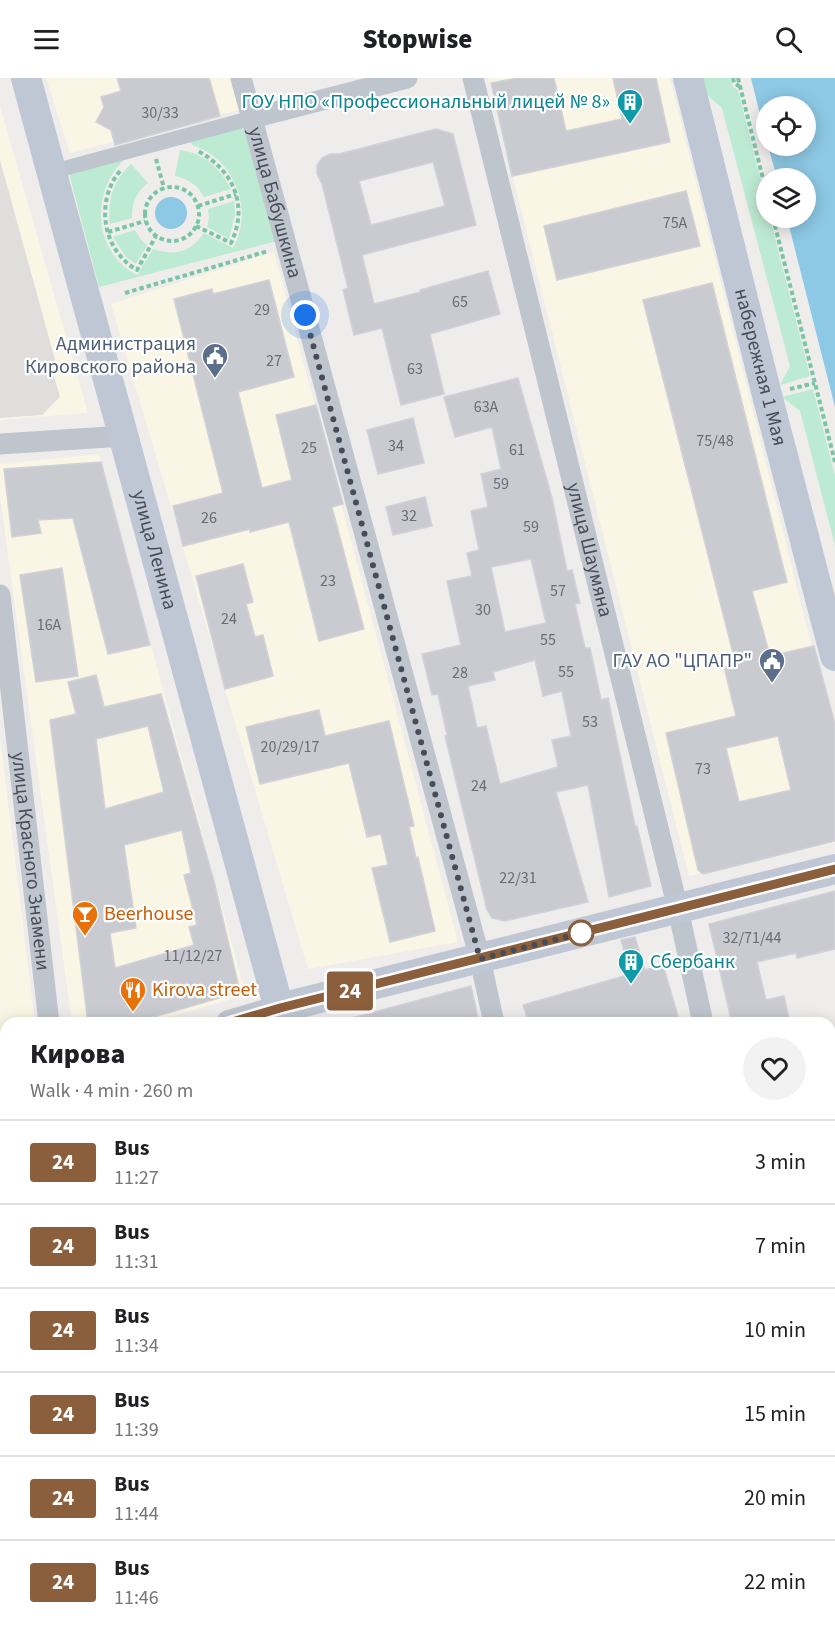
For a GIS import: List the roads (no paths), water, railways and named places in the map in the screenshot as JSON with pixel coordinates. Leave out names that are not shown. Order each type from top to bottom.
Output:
[{"type":"main road","name":"улица Ленина","points":[[26,78],[281,1016]]},
{"type":"main road","name":"набережная 1 Мая","points":[[688,78],[767,396],[835,656]]},
{"type":"main road","points":[[281,1016],[480,959],[835,869]]},
{"type":"street","name":"улица Бабушкина","points":[[241,78],[480,959],[493,1017]]},
{"type":"street","points":[[62,169],[407,78]]},
{"type":"street","name":"улица Шаумяна","points":[[473,78],[678,909],[702,1017]]},
{"type":"street","points":[[0,444],[124,436]]},
{"type":"street","name":"улица Красного Знамени","points":[[0,595],[48,1017]]},
{"type":"water","points":[[751,78],[835,78],[835,407],[790,228],[816,228],[816,168],[774,168],[771,156],[816,156],[816,96],[756,96],[756,98]]},
{"type":"water","points":[[171,197],[182,202],[187,213],[182,224],[171,229],[160,224],[155,213],[160,202]]},
{"type":"place","name":"ГОУ НПО «Профессиональный лицей № 8»","points":[[630,125]]},
{"type":"place","name":"Администрация Кировского района","points":[[215,379]]},
{"type":"place","name":"ГАУ АО \"ЦПАПР\"","points":[[772,684]]},
{"type":"place","name":"Beerhouse","points":[[85,937]]},
{"type":"place","name":"Сбербанк","points":[[631,985]]},
{"type":"place","name":"Kirova street","points":[[133,1013]]}]
